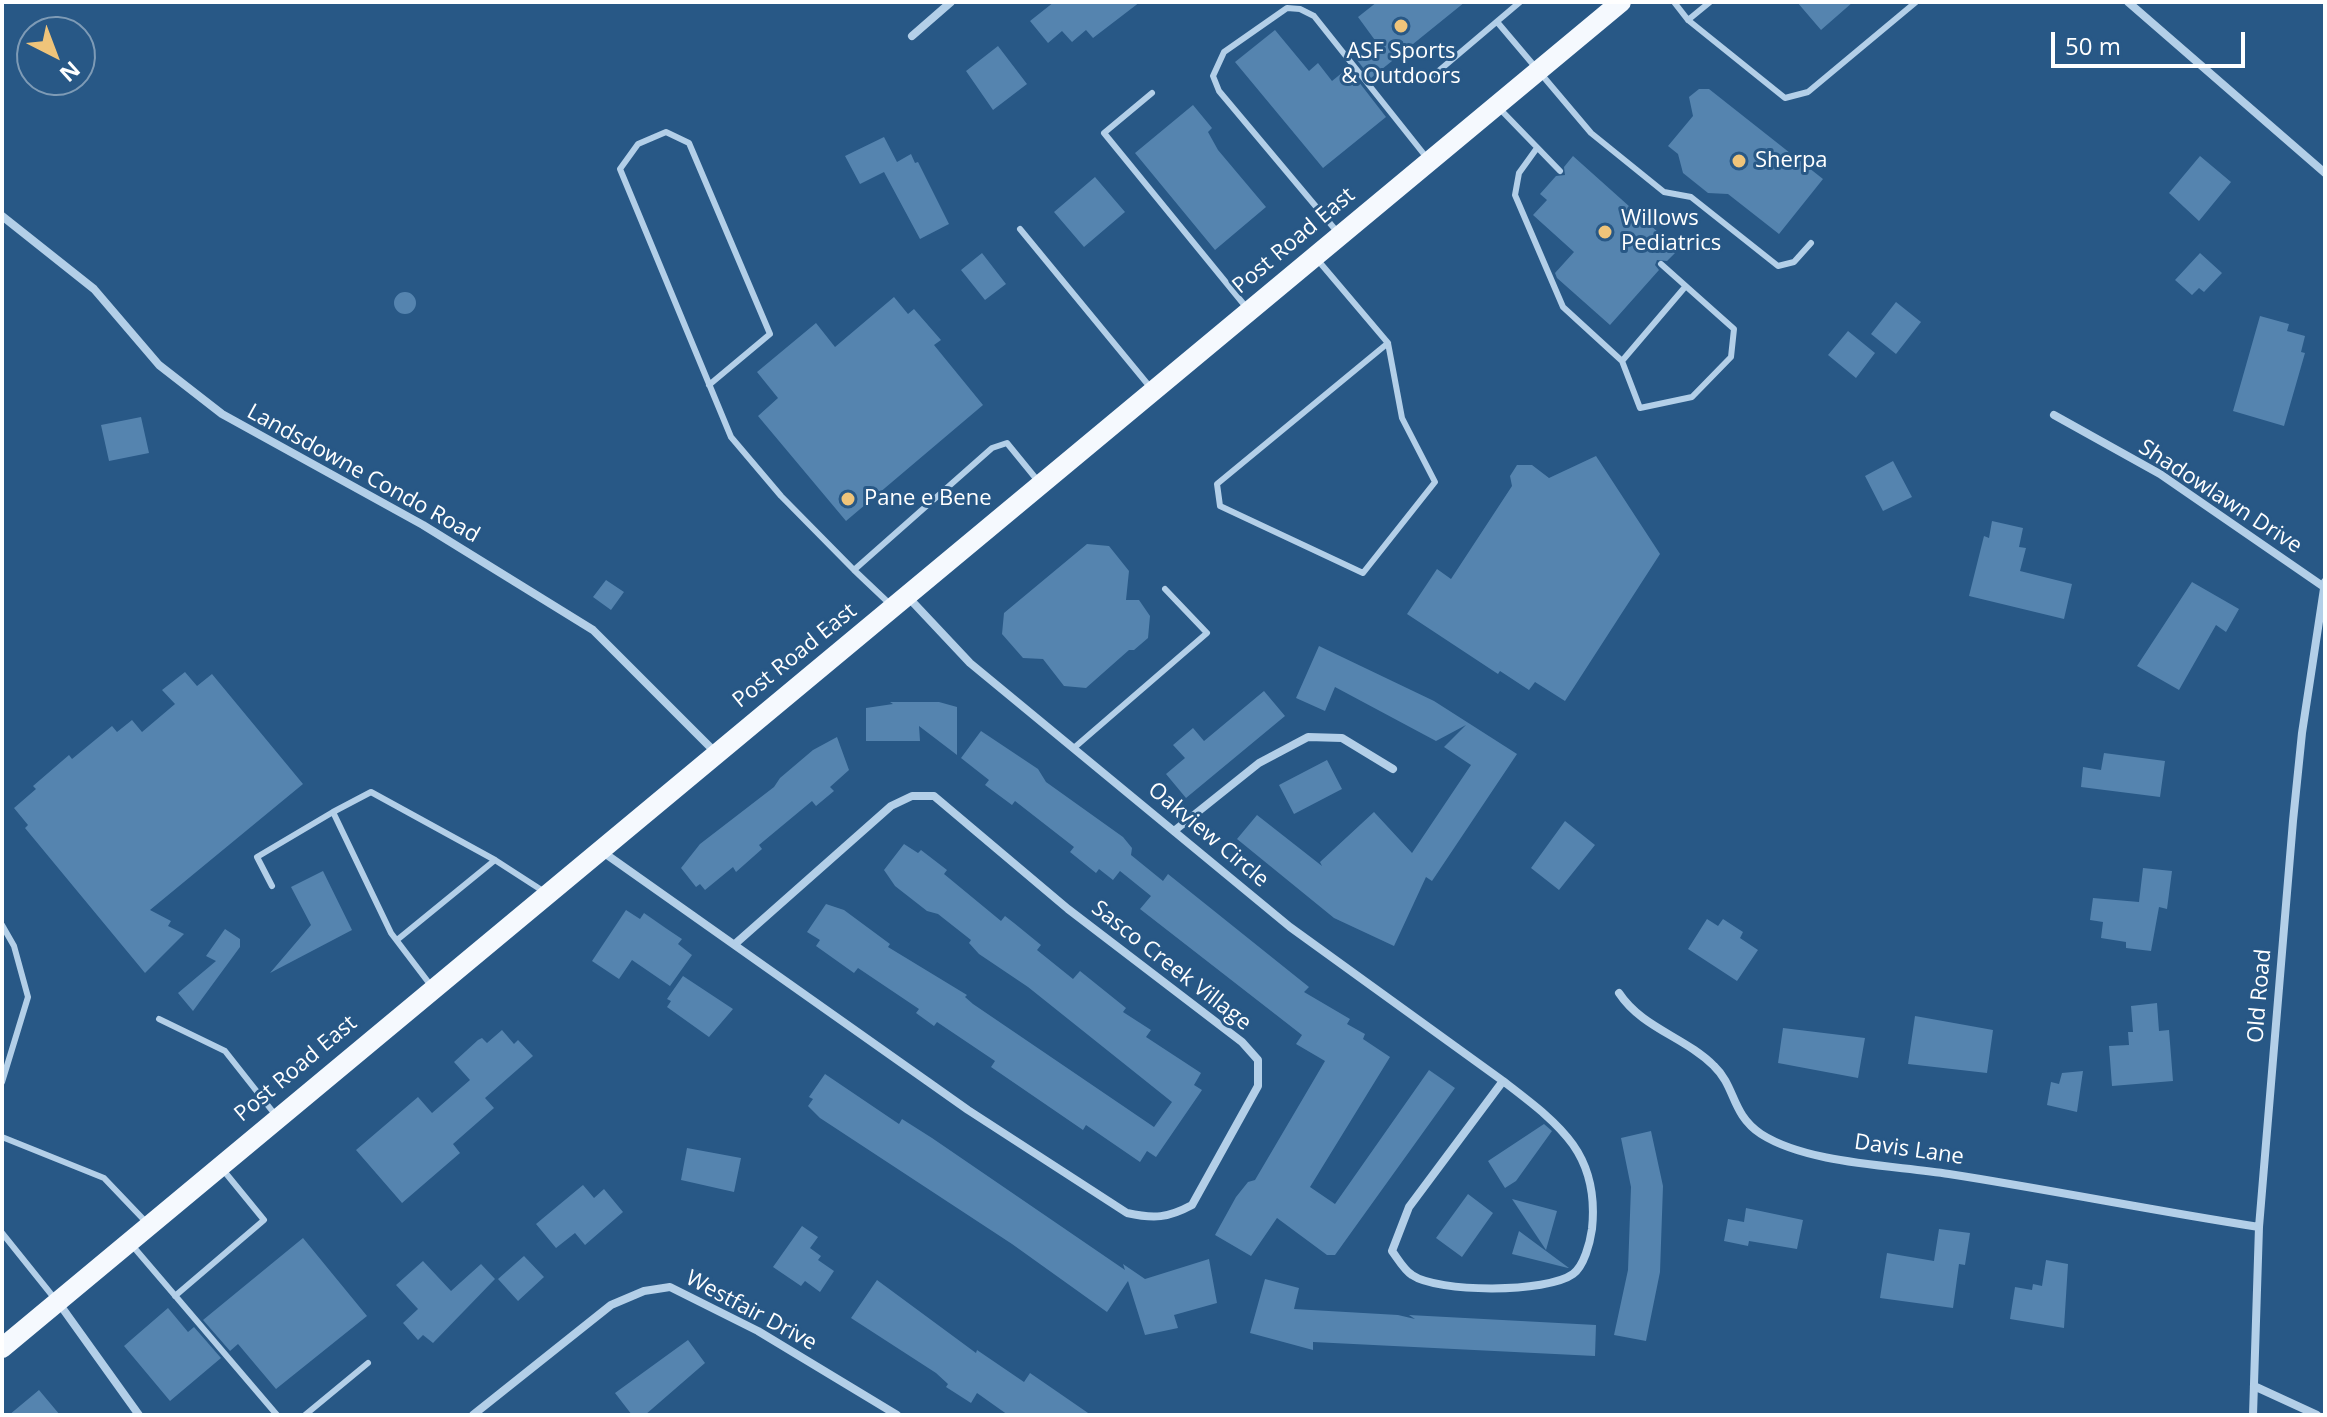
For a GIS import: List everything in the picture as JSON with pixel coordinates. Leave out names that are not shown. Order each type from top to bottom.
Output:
[{"type":"main road","name":"Post Road East","points":[[2,1348],[1621,2]]},
{"type":"street","points":[[912,36],[951,2]]},
{"type":"street","points":[[2128,2],[2325,173]]},
{"type":"street","name":"Landsdowne Condo Road","points":[[2,216],[94,289],[159,365],[222,414],[423,525],[593,630],[715,753]]},
{"type":"street","name":"Shadowlawn Drive","points":[[2054,415],[2160,474],[2324,584]]},
{"type":"street","name":"Old Road","points":[[2253,1415],[2259,1227],[2302,733],[2324,584]]},
{"type":"street","name":"Oakview Circle","points":[[900,601],[970,663],[1290,927],[1503,1081],[1546,1114],[1580,1152],[1593,1184],[1593,1213],[1590,1242],[1576,1272],[1551,1285],[1516,1290],[1429,1282],[1411,1275],[1392,1251],[1409,1207],[1503,1081]]},
{"type":"street","points":[[1174,831],[1259,763],[1308,737],[1342,738],[1393,769]]},
{"type":"street","name":"Sasco Creek Village","points":[[599,849],[968,1110],[1127,1213],[1152,1219],[1172,1216],[1192,1205],[1258,1086],[1258,1060],[1242,1042],[1068,909],[934,796],[912,796],[891,806],[735,944]]},
{"type":"street","name":"Davis Lane","points":[[1619,993],[1635,1013],[1713,1065],[1728,1083],[1736,1109],[1746,1122],[1779,1145],[1804,1154],[1942,1173],[2259,1227]]},
{"type":"street","name":"Westfair Drive","points":[[473,1415],[611,1305],[644,1291],[670,1287],[758,1331],[895,1415]]},
{"type":"street","points":[[57,1302],[139,1415]]},
{"type":"street","points":[[2254,1386],[2317,1415]]},
{"type":"lane","points":[[1435,74],[1520,2]]},
{"type":"lane","points":[[1674,2],[1688,20],[1781,97],[1791,98],[1808,92],[1916,2]]},
{"type":"lane","points":[[1688,20],[1710,2]]},
{"type":"lane","points":[[1339,234],[1219,91],[1213,76],[1224,52],[1251,30],[1287,8],[1300,9],[1314,16],[1429,160]]},
{"type":"lane","points":[[1498,23],[1605,145],[1664,192],[1691,197],[1778,266],[1794,262],[1811,243]]},
{"type":"lane","points":[[1152,93],[1104,133],[1248,310]]},
{"type":"lane","points":[[1496,104],[1560,171]]},
{"type":"lane","points":[[709,385],[770,334],[689,143],[666,132],[638,144],[620,169],[709,385],[731,437],[781,496],[854,570],[900,601]]},
{"type":"lane","points":[[1537,148],[1519,173],[1515,195],[1563,307],[1622,361],[1640,408],[1692,397],[1731,357],[1734,329],[1661,264]]},
{"type":"lane","points":[[1020,229],[1152,390]]},
{"type":"lane","points":[[1314,256],[1388,343],[1402,418],[1435,482],[1363,573],[1220,506],[1217,484],[1388,343]]},
{"type":"lane","points":[[1622,361],[1685,287]]},
{"type":"lane","points":[[854,570],[992,448],[1007,443],[1040,484]]},
{"type":"lane","points":[[1075,747],[1207,633],[1165,589]]},
{"type":"lane","points":[[272,886],[257,857],[371,792],[495,860],[546,893]]},
{"type":"lane","points":[[333,812],[397,940],[433,987]]},
{"type":"lane","points":[[397,940],[495,860]]},
{"type":"lane","points":[[2,925],[14,946],[28,997],[2,1082]]},
{"type":"lane","points":[[159,1019],[225,1051],[277,1117]]},
{"type":"lane","points":[[2,1137],[104,1178],[149,1224]]},
{"type":"lane","points":[[175,1296],[264,1220],[219,1165]]},
{"type":"lane","points":[[2,1233],[57,1302]]},
{"type":"lane","points":[[129,1241],[277,1415]]},
{"type":"lane","points":[[305,1415],[368,1363]]},
{"type":"building","points":[[1054,2],[1140,2],[1093,38],[1086,30],[1072,42],[1062,31],[1048,43],[1030,21]]},
{"type":"building","name":"ASF Sports & Outdoors","points":[[1377,2],[1465,2],[1371,78],[1357,60],[1377,43],[1358,17]]},
{"type":"building","points":[[1797,2],[1853,2],[1821,30]]},
{"type":"building","points":[[1275,30],[1309,71],[1318,63],[1332,81],[1348,68],[1386,117],[1323,168],[1235,62]]},
{"type":"building","points":[[998,46],[1027,84],[993,110],[966,71]]},
{"type":"building","name":"Sherpa","points":[[1699,89],[1709,89],[1823,179],[1779,234],[1728,194],[1708,193],[1683,173],[1678,154],[1668,146],[1693,116],[1689,97]]},
{"type":"building","points":[[1193,105],[1212,128],[1208,132],[1218,150],[1266,207],[1215,250],[1135,153]]},
{"type":"building","points":[[884,137],[897,162],[911,154],[915,163],[918,162],[949,224],[920,239],[884,172],[860,184],[845,156]]},
{"type":"building","name":"Willows Pediatrics","points":[[1573,156],[1678,250],[1667,261],[1657,260],[1655,265],[1659,270],[1610,325],[1557,278],[1555,273],[1574,252],[1533,215],[1547,200],[1540,194],[1556,176],[1565,175],[1564,167]]},
{"type":"building","points":[[2200,156],[2231,182],[2199,221],[2169,193]]},
{"type":"building","points":[[1095,177],[1125,212],[1084,247],[1054,212]]},
{"type":"building","points":[[982,253],[1006,284],[985,300],[961,270]]},
{"type":"building","points":[[2200,253],[2222,273],[2204,292],[2199,288],[2192,295],[2175,280]]},
{"type":"building","points":[[405,292],[413,295],[416,303],[413,311],[405,314],[397,311],[394,303],[397,295]]},
{"type":"building","points":[[894,297],[908,314],[914,309],[941,340],[934,345],[983,405],[846,521],[758,416],[778,398],[757,372],[816,323],[835,347]]},
{"type":"building","points":[[1896,302],[1921,322],[1896,354],[1871,334]]},
{"type":"building","points":[[2260,316],[2289,324],[2287,331],[2305,336],[2301,352],[2305,353],[2284,426],[2233,411]]},
{"type":"building","points":[[1848,331],[1875,353],[1856,378],[1828,355]]},
{"type":"building","points":[[141,417],[149,453],[109,461],[101,425]]},
{"type":"building","points":[[1596,456],[1660,554],[1565,701],[1535,682],[1529,690],[1500,671],[1498,674],[1407,614],[1437,569],[1451,579],[1512,486],[1510,476],[1517,465],[1532,465],[1549,478]]},
{"type":"building","points":[[1893,461],[1912,497],[1883,511],[1865,476]]},
{"type":"building","points":[[1992,521],[2023,528],[2019,547],[2026,548],[2020,571],[2072,584],[2064,619],[1969,596],[1984,536],[1989,538]]},
{"type":"building","points":[[1087,544],[1109,546],[1129,571],[1126,600],[1139,600],[1150,616],[1148,638],[1134,650],[1129,650],[1086,688],[1064,686],[1043,659],[1023,658],[1002,634],[1004,613]]},
{"type":"building","points":[[606,580],[624,592],[611,610],[593,597]]},
{"type":"building","points":[[2192,582],[2239,609],[2226,632],[2216,625],[2179,690],[2137,666]]},
{"type":"building","points":[[1319,646],[1434,701],[1517,754],[1432,881],[1426,877],[1394,946],[1334,918],[1237,839],[1257,815],[1322,866],[1320,862],[1374,812],[1412,853],[1471,765],[1444,747],[1466,725],[1436,741],[1335,687],[1325,711],[1296,698]]},
{"type":"building","points":[[185,672],[197,686],[212,674],[303,784],[150,910],[171,921],[168,926],[184,934],[145,973],[25,828],[28,825],[14,808],[36,789],[33,786],[69,755],[72,759],[112,726],[117,732],[132,720],[142,732],[175,704],[162,690]]},
{"type":"building","points":[[1264,691],[1285,716],[1186,798],[1166,774],[1185,758],[1173,745],[1193,728],[1204,741]]},
{"type":"building","points":[[890,702],[939,702],[957,707],[957,755],[919,726],[920,741],[866,741],[866,708],[893,704]]},
{"type":"building","points":[[981,731],[1038,769],[1046,782],[1123,837],[1132,848],[1131,855],[1163,881],[1168,874],[1309,987],[1304,992],[1350,1019],[1347,1024],[1365,1034],[1363,1039],[1390,1057],[1310,1187],[1335,1204],[1429,1070],[1455,1088],[1335,1255],[1327,1255],[1277,1218],[1251,1256],[1215,1235],[1236,1197],[1248,1182],[1255,1180],[1325,1061],[1296,1044],[1302,1035],[1140,909],[1151,896],[1120,871],[1113,880],[1099,869],[1096,873],[1070,852],[1074,847],[1015,801],[1012,805],[985,785],[989,780],[961,758]]},
{"type":"building","points":[[837,737],[849,770],[830,787],[834,791],[816,806],[812,801],[759,845],[762,849],[736,872],[733,867],[705,890],[700,884],[696,887],[681,868],[700,844],[774,787],[813,750]]},
{"type":"building","points":[[2104,753],[2165,761],[2160,797],[2081,787],[2083,767],[2101,770]]},
{"type":"building","points":[[1327,760],[1342,789],[1294,814],[1279,785]]},
{"type":"building","points":[[1565,821],[1595,845],[1559,890],[1531,868]]},
{"type":"building","points":[[904,844],[918,853],[921,850],[947,870],[944,874],[1001,921],[1005,916],[1014,923],[1041,945],[1037,950],[1073,979],[1080,971],[1126,1008],[1123,1012],[1151,1030],[1146,1037],[1201,1073],[1194,1085],[1202,1090],[1156,1157],[1147,1151],[1140,1162],[1086,1125],[1083,1130],[991,1067],[995,1061],[937,1022],[934,1026],[916,1013],[919,1009],[858,968],[854,973],[816,946],[820,940],[807,932],[826,904],[844,910],[890,944],[888,947],[967,995],[965,997],[973,1004],[1154,1127],[1172,1102],[1028,987],[979,954],[969,943],[971,940],[938,914],[927,911],[895,886],[884,870]]},
{"type":"building","points":[[2143,868],[2172,871],[2167,909],[2159,907],[2151,951],[2126,948],[2126,942],[2101,938],[2103,922],[2090,920],[2093,898],[2139,902]]},
{"type":"building","points":[[323,871],[352,930],[270,973],[311,925],[291,887]]},
{"type":"building","points":[[626,910],[640,919],[644,913],[682,939],[678,944],[692,955],[670,986],[632,960],[619,979],[592,961]]},
{"type":"building","points":[[1707,919],[1718,926],[1723,919],[1743,932],[1740,938],[1758,950],[1737,981],[1688,949]]},
{"type":"building","points":[[225,929],[240,939],[240,947],[193,1011],[178,993],[216,961],[206,956]]},
{"type":"building","points":[[683,976],[733,1009],[709,1037],[667,1007],[671,1001],[667,999]]},
{"type":"building","points":[[2157,1003],[2159,1031],[2169,1030],[2173,1081],[2112,1086],[2109,1046],[2129,1045],[2128,1032],[2133,1032],[2131,1006]]},
{"type":"building","points":[[1915,1016],[1993,1030],[1987,1073],[1908,1064]]},
{"type":"building","points":[[1783,1028],[1865,1038],[1858,1078],[1778,1063]]},
{"type":"building","points":[[502,1030],[514,1044],[518,1040],[533,1056],[485,1098],[494,1108],[453,1144],[460,1153],[402,1203],[356,1150],[418,1097],[432,1113],[470,1080],[454,1062],[478,1040],[482,1038],[487,1043]]},
{"type":"building","points":[[2083,1071],[2077,1112],[2047,1105],[2051,1082],[2059,1084],[2062,1073]]},
{"type":"building","points":[[825,1074],[899,1124],[902,1119],[932,1138],[1125,1270],[1123,1264],[1145,1279],[1209,1259],[1217,1303],[1174,1315],[1178,1328],[1145,1335],[1128,1281],[1107,1312],[1012,1244],[820,1118],[808,1106],[813,1099],[809,1097]]},
{"type":"building","points":[[1544,1124],[1552,1131],[1516,1181],[1505,1188],[1488,1161]]},
{"type":"building","points":[[1651,1131],[1663,1186],[1660,1272],[1646,1341],[1614,1335],[1628,1270],[1631,1187],[1621,1138]]},
{"type":"building","points":[[687,1148],[741,1158],[734,1192],[681,1180]]},
{"type":"building","points":[[583,1185],[594,1198],[604,1189],[623,1212],[585,1245],[575,1233],[556,1248],[536,1224]]},
{"type":"building","points":[[1468,1194],[1493,1213],[1462,1257],[1436,1238]]},
{"type":"building","points":[[1512,1199],[1557,1211],[1546,1250]]},
{"type":"building","points":[[1746,1208],[1803,1220],[1797,1249],[1749,1241],[1748,1246],[1724,1241],[1728,1219],[1744,1222]]},
{"type":"building","points":[[802,1226],[818,1237],[810,1248],[821,1256],[818,1260],[834,1271],[820,1292],[805,1281],[801,1286],[773,1267]]},
{"type":"building","points":[[1939,1229],[1970,1233],[1965,1265],[1959,1264],[1953,1308],[1880,1298],[1887,1253],[1934,1261]]},
{"type":"building","points":[[1519,1231],[1569,1268],[1512,1254]]},
{"type":"building","points":[[303,1238],[367,1316],[276,1389],[238,1344],[230,1351],[203,1320]]},
{"type":"building","points":[[524,1256],[544,1277],[518,1301],[498,1279]]},
{"type":"building","points":[[2046,1260],[2068,1264],[2064,1328],[2010,1319],[2015,1287],[2032,1290],[2033,1284],[2042,1286]]},
{"type":"building","points":[[423,1261],[451,1291],[481,1264],[495,1279],[433,1343],[423,1335],[418,1340],[403,1323],[418,1309],[396,1285]]},
{"type":"building","points":[[1265,1279],[1299,1288],[1294,1309],[1398,1315],[1415,1319],[1409,1315],[1596,1325],[1595,1356],[1313,1342],[1313,1350],[1250,1333]]},
{"type":"building","points":[[877,1280],[976,1353],[977,1350],[1024,1382],[1030,1373],[1091,1415],[1008,1415],[977,1393],[971,1403],[946,1387],[948,1384],[936,1373],[851,1318]]},
{"type":"building","points":[[168,1308],[188,1332],[194,1327],[221,1358],[170,1401],[124,1346]]},
{"type":"building","points":[[688,1340],[705,1363],[645,1415],[632,1415],[615,1393]]},
{"type":"building","points":[[39,1390],[60,1415],[9,1415]]},
{"type":"place","name":"ASF Sports & Outdoors","points":[[1401,26]]},
{"type":"place","name":"Sherpa","points":[[1739,161]]},
{"type":"place","name":"Willows Pediatrics","points":[[1605,232]]},
{"type":"place","name":"Pane e Bene","points":[[848,499]]}]
